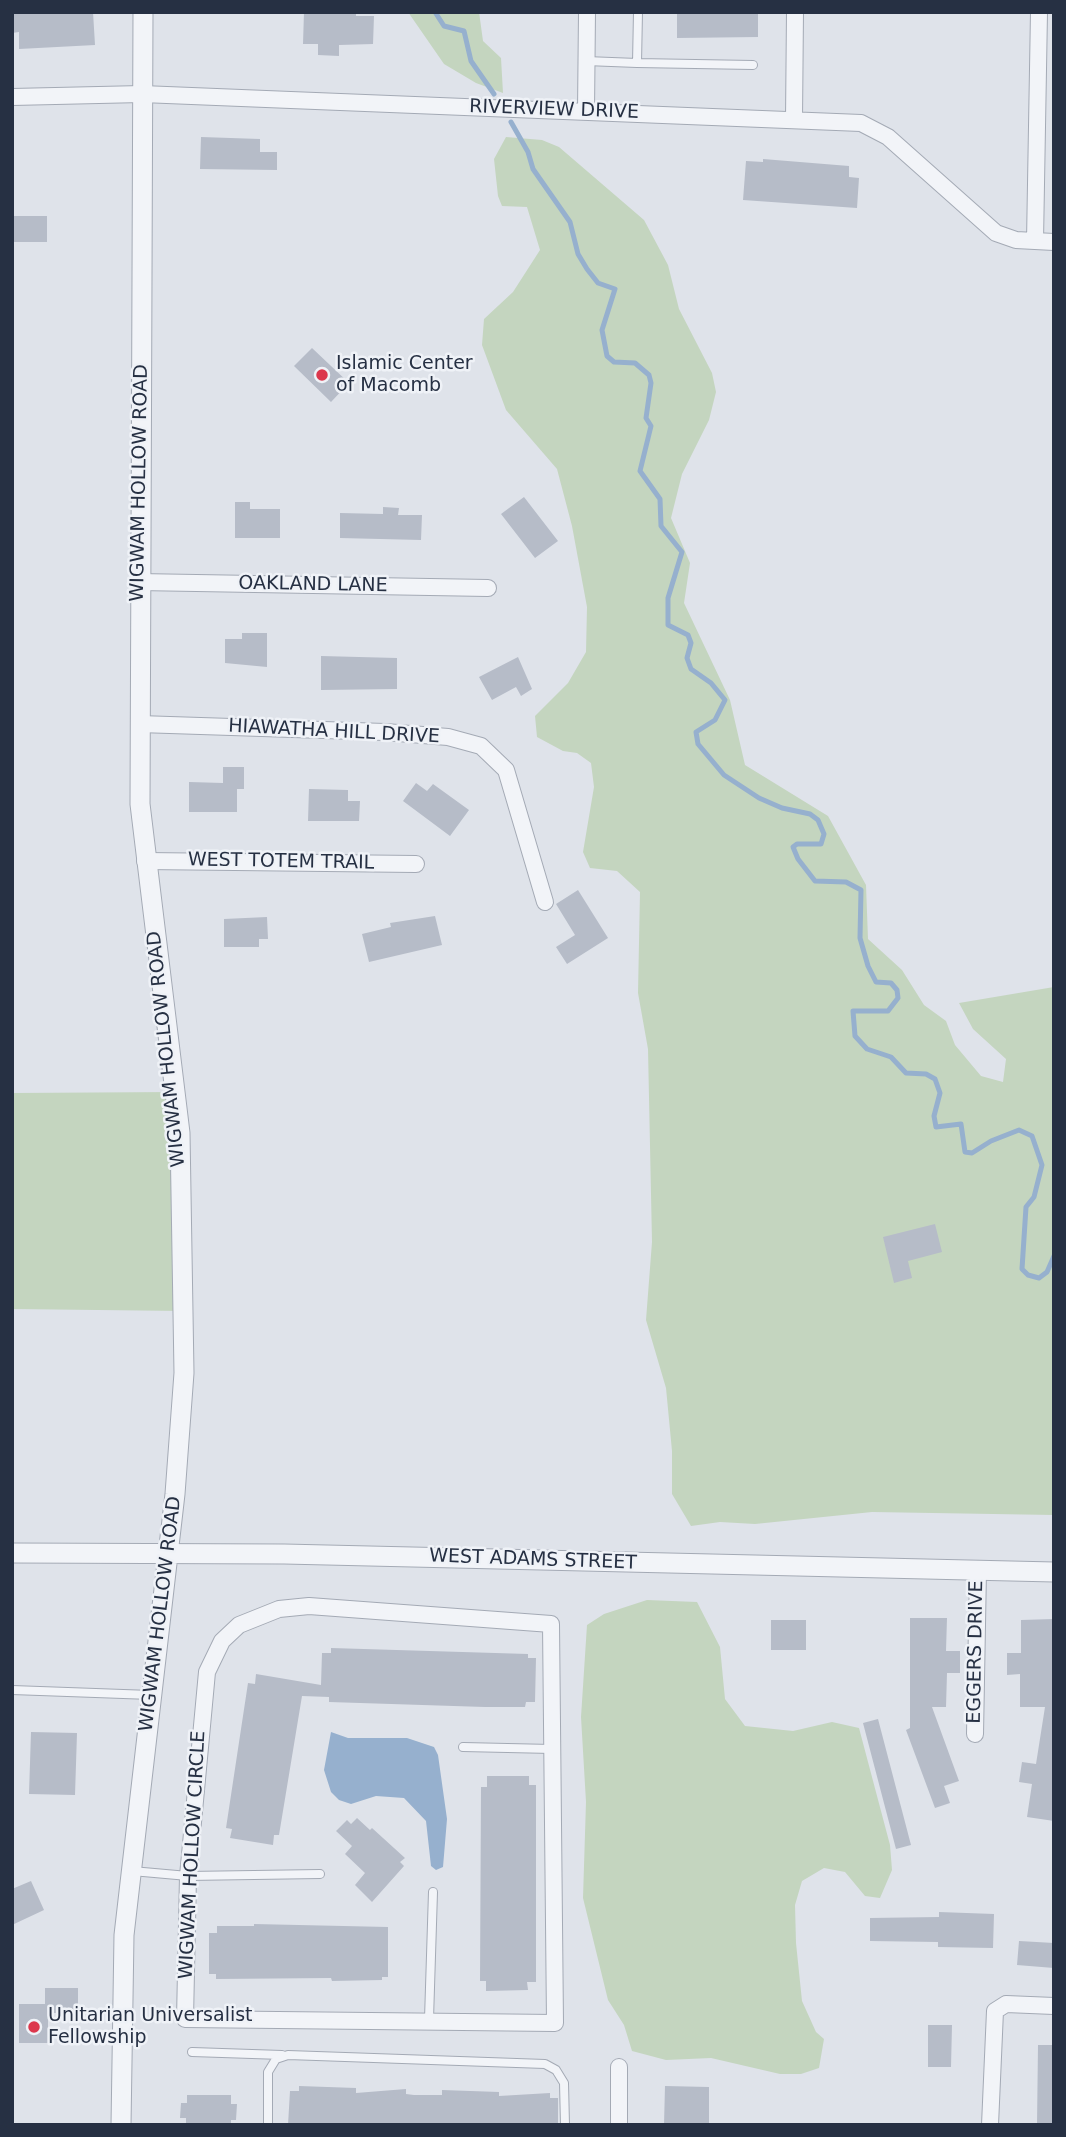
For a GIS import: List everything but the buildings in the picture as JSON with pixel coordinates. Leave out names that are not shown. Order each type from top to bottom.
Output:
[{"type":"street","name":"WIGWAM HOLLOW ROAD","points":[[121,2125],[124,1935],[177,1470],[184,1373],[180,1133],[140,804],[138,582],[143,12]]},
{"type":"street","points":[[586,111],[587,12]]},
{"type":"street","points":[[794,120],[795,12]]},
{"type":"street","points":[[1035,241],[1039,12]]},
{"type":"street","name":"RIVERVIEW DRIVE","points":[[12,97],[142,94],[861,123],[876,128],[996,233],[1016,240],[1054,242]]},
{"type":"street","name":"OAKLAND LANE","points":[[138,582],[488,589]]},
{"type":"street","name":"HIAWATHA HILL DRIVE","points":[[139,724],[384,732],[456,739],[481,747],[506,770],[545,902]]},
{"type":"street","name":"WEST TOTEM TRAIL","points":[[145,861],[416,864]]},
{"type":"street","name":"WEST ADAMS STREET","points":[[12,1553],[166,1553],[1054,1572]]},
{"type":"street","name":"EGGERS DRIVE","points":[[975,1734],[978,1570]]},
{"type":"street","name":"WIGWAM HOLLOW CIRCLE","points":[[309,1605],[551,1624],[555,2023],[429,2019],[184,2019],[188,1876],[207,1672],[222,1641],[240,1625],[279,1609],[309,1605]]},
{"type":"street","points":[[990,2125],[995,2011],[1006,2004],[1054,2006]]},
{"type":"street","points":[[619,2067],[619,2125]]},
{"type":"lane","points":[[637,63],[638,12]]},
{"type":"lane","points":[[586,61],[752,65]]},
{"type":"lane","points":[[12,1690],[151,1695]]},
{"type":"lane","points":[[463,1747],[552,1749]]},
{"type":"lane","points":[[132,1871],[188,1876],[320,1874]]},
{"type":"lane","points":[[429,2019],[433,1892]]},
{"type":"lane","points":[[192,2052],[545,2064],[556,2070],[564,2083],[565,2125]]},
{"type":"lane","points":[[268,2125],[268,2072],[276,2059],[288,2055]]},
{"type":"green space","points":[[408,12],[479,12],[483,41],[501,58],[503,93],[476,83],[444,64]]},
{"type":"green space","points":[[506,137],[542,140],[559,147],[644,220],[668,265],[679,309],[712,373],[716,392],[709,420],[682,474],[671,518],[690,563],[684,603],[730,700],[745,765],[828,816],[866,885],[868,939],[902,970],[924,1005],[946,1021],[955,1045],[981,1076],[1003,1082],[1006,1059],[973,1029],[959,1003],[1054,987],[1054,1515],[872,1512],[755,1524],[720,1522],[691,1526],[672,1494],[672,1451],[666,1388],[646,1320],[652,1242],[648,1049],[638,993],[640,892],[617,871],[590,868],[583,852],[594,787],[591,763],[577,753],[563,751],[537,737],[535,716],[568,683],[586,652],[587,607],[572,526],[557,469],[506,410],[482,345],[484,319],[513,292],[540,250],[527,207],[502,206],[498,196],[494,159]]},
{"type":"green space","points":[[175,1092],[183,1311],[12,1309],[12,1093]]},
{"type":"green space","points":[[647,1600],[697,1602],[720,1647],[725,1699],[745,1726],[793,1731],[832,1722],[859,1728],[890,1845],[892,1870],[880,1898],[865,1896],[845,1872],[824,1868],[802,1881],[795,1905],[796,1943],[802,2001],[816,2032],[824,2039],[819,2068],[801,2074],[780,2074],[711,2058],[666,2060],[632,2051],[624,2025],[608,2000],[583,1898],[586,1802],[581,1717],[587,1625],[604,1614]]},
{"type":"water","points":[[331,1732],[348,1738],[407,1738],[434,1747],[438,1755],[447,1819],[443,1867],[436,1870],[431,1866],[426,1821],[404,1798],[376,1796],[351,1804],[339,1800],[331,1792],[324,1770]]},
{"type":"waterway","points":[[435,12],[444,26],[464,31],[471,61],[494,94]]},
{"type":"waterway","points":[[511,122],[528,152],[533,169],[570,222],[578,254],[587,269],[598,283],[615,289],[602,330],[607,356],[614,362],[635,363],[649,375],[651,383],[646,418],[651,426],[640,471],[660,499],[661,526],[682,552],[668,598],[668,625],[688,635],[691,643],[687,658],[691,669],[711,683],[725,700],[715,720],[696,732],[698,744],[724,775],[759,798],[782,808],[810,814],[818,820],[824,834],[821,844],[797,844],[793,847],[798,859],[815,881],[846,882],[861,890],[860,938],[868,966],[876,982],[891,983],[897,990],[898,998],[888,1011],[853,1011],[855,1036],[867,1049],[891,1057],[906,1073],[926,1074],[935,1079],[940,1093],[934,1116],[936,1127],[961,1124],[965,1152],[972,1153],[991,1141],[1019,1130],[1032,1136],[1042,1165],[1034,1197],[1026,1207],[1022,1269],[1028,1275],[1039,1278],[1047,1272],[1054,1256]]},
{"type":"place","name":"Islamic Center of Macomb","points":[[322,375]]},
{"type":"place","name":"Unitarian Universalist Fellowship","points":[[34,2027]]}]
